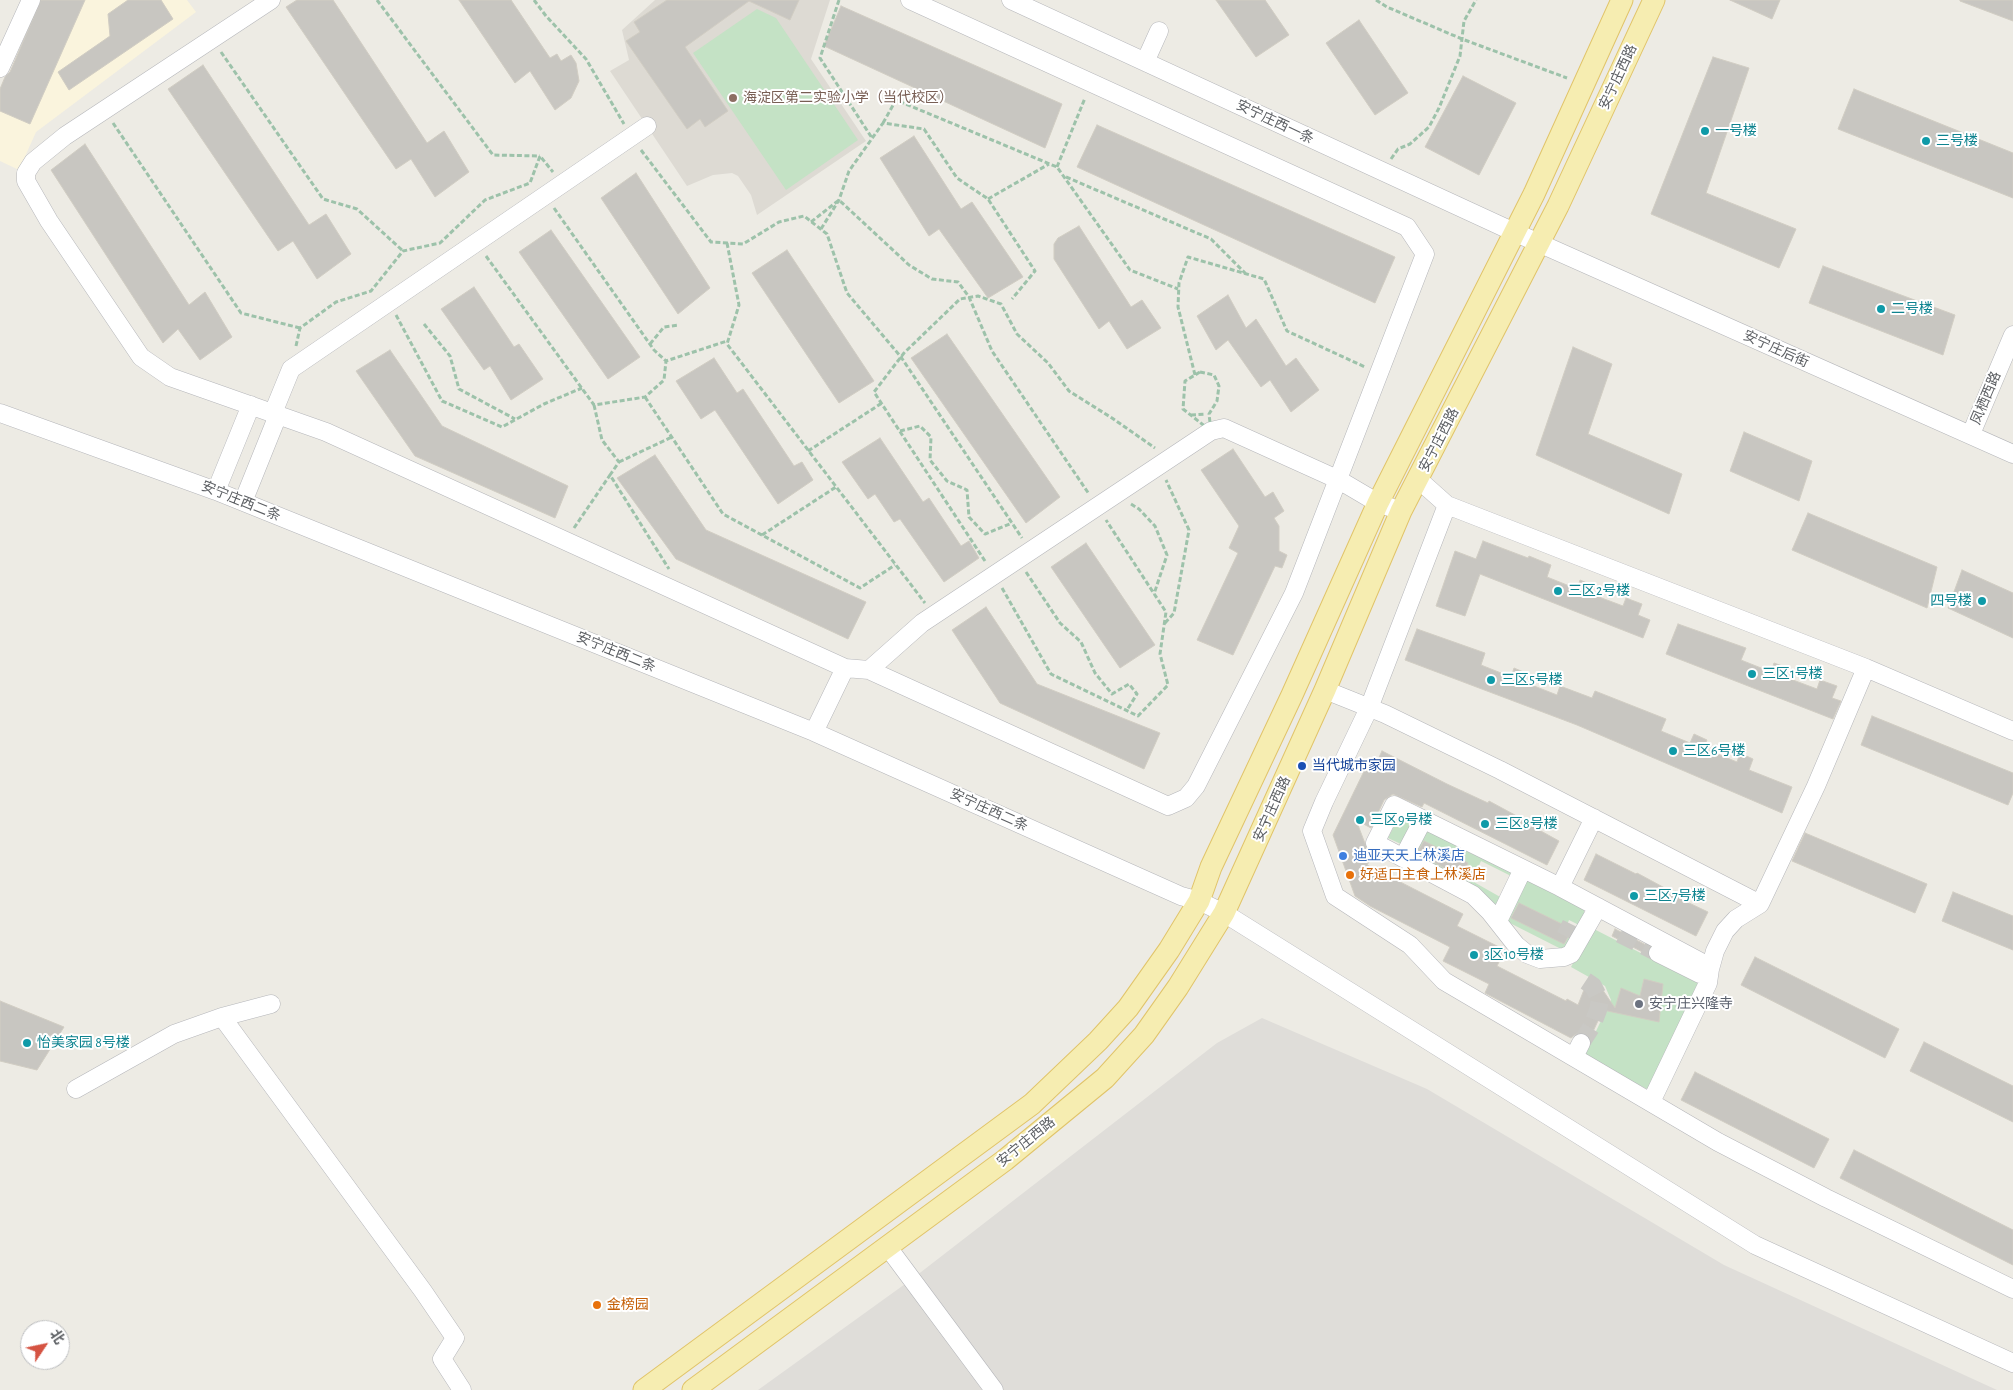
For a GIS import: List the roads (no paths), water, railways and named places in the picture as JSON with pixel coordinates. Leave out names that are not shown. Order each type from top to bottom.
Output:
[{"type":"main road","name":"安宁庄西路","points":[[644,1390],[1032,1104],[1098,1041],[1128,1008],[1170,950],[1198,901],[1211,867],[1292,695],[1378,503],[1514,232],[1622,0]]},
{"type":"main road","name":"安宁庄西路","points":[[694,1390],[1005,1160],[1105,1078],[1144,1035],[1178,987],[1224,913],[1325,690],[1402,511],[1539,243],[1654,0]]},
{"type":"street","points":[[0,68],[31,0]]},
{"type":"street","points":[[271,0],[65,136],[32,162],[26,173],[26,181],[49,221],[141,358],[170,376],[326,432],[845,668],[869,670],[1168,806],[1186,798],[1196,786],[1294,593],[1339,480],[1424,254],[1407,227],[910,0]]},
{"type":"street","name":"安宁庄西一条","points":[[1011,0],[1539,243]]},
{"type":"street","points":[[1145,62],[1159,31]]},
{"type":"street","points":[[243,502],[291,369],[647,126]]},
{"type":"street","name":"安宁庄后街","points":[[1539,243],[2013,454]]},
{"type":"street","name":"凤栖西路","points":[[1971,434],[2013,335]]},
{"type":"street","points":[[216,491],[251,405]]},
{"type":"street","name":"安宁庄西二条","points":[[0,413],[216,491],[814,732],[1181,896],[1198,901],[1224,913],[1755,1245],[2013,1363]]},
{"type":"street","points":[[869,670],[922,623],[1164,462],[1210,422],[1339,480],[1378,503],[1402,511]]},
{"type":"street","points":[[1418,480],[1447,505],[1866,668],[2013,731]]},
{"type":"street","points":[[1447,505],[1369,708],[1312,831],[1334,896],[1410,945],[1444,981],[1578,1050],[1651,1102],[1718,1142],[1817,1194],[2013,1289]]},
{"type":"street","points":[[814,732],[845,668]]},
{"type":"street","points":[[1651,1102],[1694,1016],[1725,931],[1736,919],[1760,904],[1816,786],[1866,668]]},
{"type":"street","points":[[1325,690],[1369,708],[1500,770],[1760,904]]},
{"type":"street","points":[[1598,907],[1578,927],[1571,954],[1564,957],[1540,959],[1527,954],[1516,945],[1498,921],[1473,895],[1375,843],[1394,805],[1598,907],[1710,973]]},
{"type":"street","points":[[1560,887],[1594,818]]},
{"type":"street","points":[[1403,858],[1423,820]]},
{"type":"street","points":[[1498,921],[1523,869]]},
{"type":"street","points":[[1658,953],[1710,973]]},
{"type":"street","points":[[76,1089],[174,1034],[222,1017],[271,1004]]},
{"type":"street","points":[[222,1017],[423,1291],[455,1338],[442,1359],[462,1390]]},
{"type":"street","points":[[887,1246],[994,1390]]},
{"type":"tunnel","points":[[1565,936],[1571,924]]},
{"type":"tunnel","points":[[1620,934],[1658,953]]},
{"type":"tunnel","points":[[1581,1043],[1592,1026],[1600,1000],[1593,986],[1584,980]]},
{"type":"place","name":"海淀区第二实验小学（当代校区）","points":[[733,98]]},
{"type":"place","name":"一号楼","points":[[1705,131]]},
{"type":"place","name":"三号楼","points":[[1926,141]]},
{"type":"place","name":"二号楼","points":[[1881,309]]},
{"type":"place","name":"三区2号楼","points":[[1558,591]]},
{"type":"place","name":"四号楼","points":[[1982,601]]},
{"type":"place","name":"三区1号楼","points":[[1752,674]]},
{"type":"place","name":"三区5号楼","points":[[1491,680]]},
{"type":"place","name":"三区6号楼","points":[[1673,751]]},
{"type":"place","name":"当代城市家园","points":[[1302,766]]},
{"type":"place","name":"三区9号楼","points":[[1360,820]]},
{"type":"place","name":"三区8号楼","points":[[1485,824]]},
{"type":"place","name":"迪亚天天上林溪店","points":[[1343,856]]},
{"type":"place","name":"好适口主食上林溪店","points":[[1350,875]]},
{"type":"place","name":"三区7号楼","points":[[1634,896]]},
{"type":"place","name":"3区10号楼","points":[[1474,955]]},
{"type":"place","name":"安宁庄兴隆寺","points":[[1639,1004]]},
{"type":"place","name":"怡美家园 8号楼","points":[[27,1043]]},
{"type":"place","name":"金榜园","points":[[597,1305]]}]
